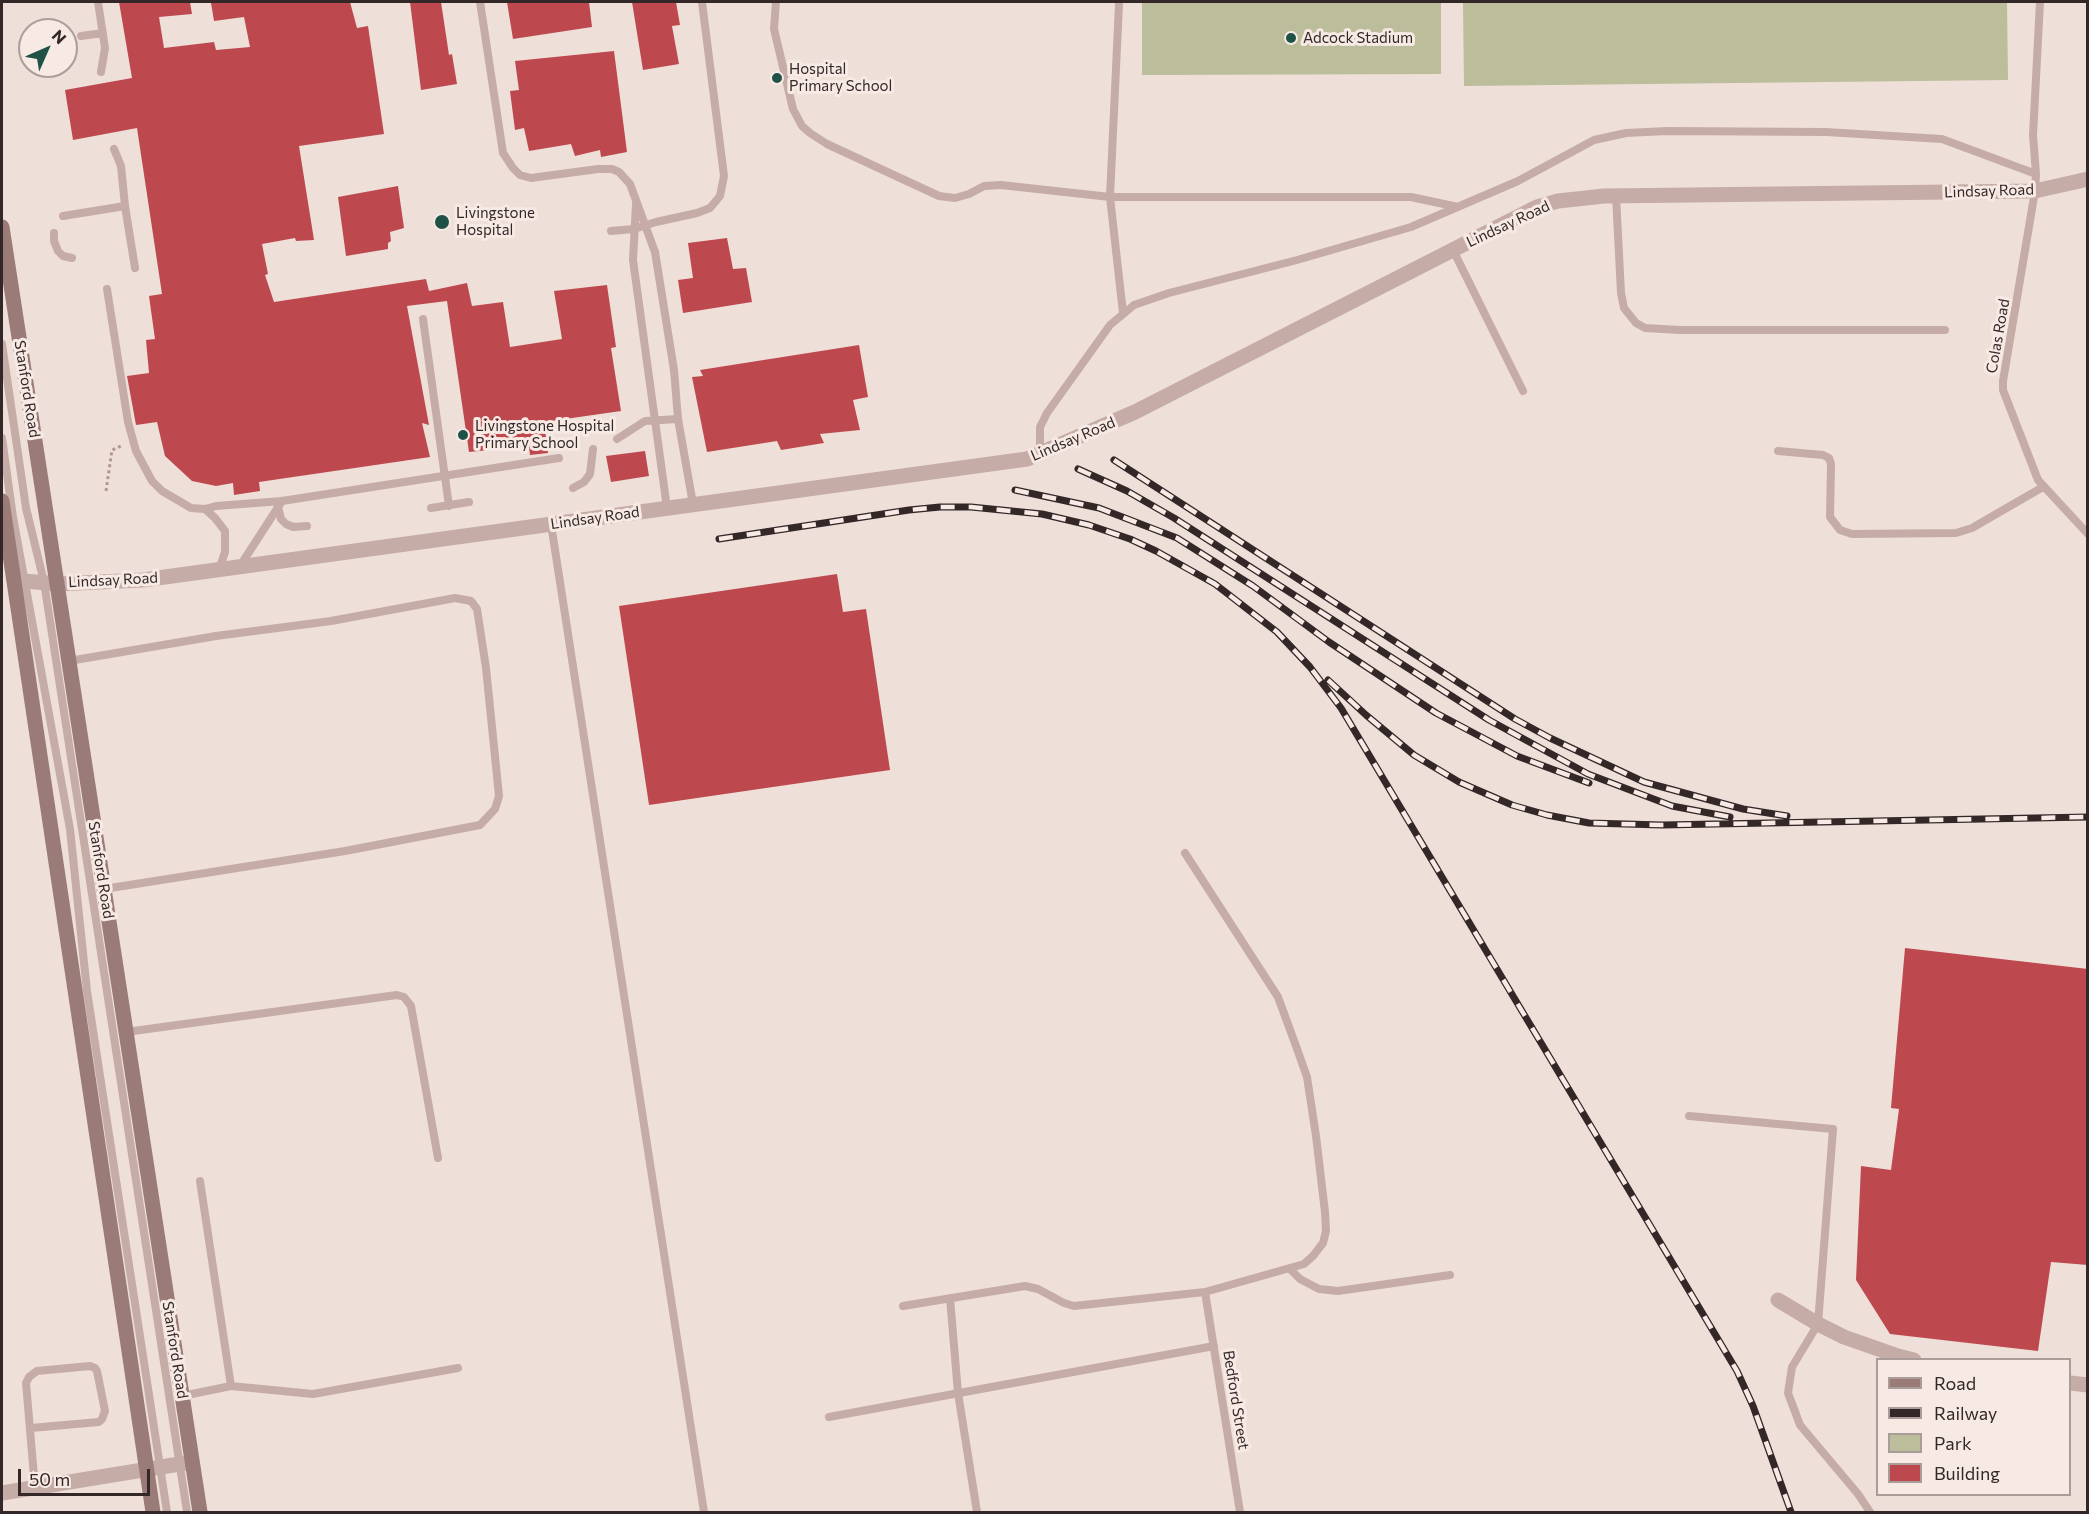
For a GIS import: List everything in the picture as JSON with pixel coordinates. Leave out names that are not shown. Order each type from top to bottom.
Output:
[{"type":"main road","name":"Stanford Road","points":[[2,226],[50,583],[69,661],[182,1396],[186,1463],[200,1512]]},
{"type":"main road","points":[[2,501],[154,1468],[153,1512]]},
{"type":"street","name":"Lindsay Road","points":[[14,580],[50,583],[144,580],[1027,459],[1135,412],[1537,207],[1567,200],[1616,196],[2035,191],[2088,179]]},
{"type":"street","points":[[1778,1299],[1818,1324],[1845,1337],[1909,1358]]},
{"type":"street","points":[[2071,1383],[2088,1385]]},
{"type":"street","points":[[2,1493],[186,1463]]},
{"type":"lane","points":[[98,2],[105,48],[101,72]]},
{"type":"lane","points":[[480,2],[502,153],[513,168],[520,175],[531,178],[612,169],[625,177],[636,200],[655,252],[674,370],[678,419],[693,504]]},
{"type":"lane","points":[[611,231],[634,229],[710,208],[717,202],[723,187],[724,176],[702,2]]},
{"type":"lane","points":[[776,2],[774,29],[793,109],[802,126],[810,134],[827,144],[939,196],[954,198],[969,194],[984,186],[1000,185],[1110,197],[1411,197],[1430,199],[1458,207]]},
{"type":"lane","name":"Colas Road","points":[[2040,2],[2033,135],[2035,191],[2003,390],[2038,480],[2088,534]]},
{"type":"lane","points":[[1119,4],[1110,197],[1123,313]]},
{"type":"lane","points":[[81,36],[103,33]]},
{"type":"lane","points":[[1040,454],[1040,427],[1047,413],[1110,325],[1123,313],[1151,298],[1298,260],[1412,227],[1518,181],[1594,140],[1626,133],[1667,131],[1826,132],[1942,139],[2036,174]]},
{"type":"lane","points":[[114,148],[121,166],[135,268]]},
{"type":"lane","points":[[1616,196],[1621,293],[1624,308],[1636,323],[1645,328],[1945,330]]},
{"type":"lane","points":[[636,200],[633,260],[667,508]]},
{"type":"lane","points":[[63,216],[125,206]]},
{"type":"lane","points":[[54,233],[58,251],[63,256],[72,258]]},
{"type":"lane","points":[[1453,250],[1523,391]]},
{"type":"lane","points":[[107,289],[133,441],[152,481],[162,491],[191,508],[280,504],[559,458]]},
{"type":"lane","points":[[423,319],[449,506]]},
{"type":"lane","points":[[2,344],[26,508],[50,583],[186,1463],[187,1512]]},
{"type":"lane","points":[[617,439],[638,424],[655,420],[678,419]]},
{"type":"lane","points":[[2,438],[13,518],[14,580]]},
{"type":"lane","points":[[573,488],[588,478],[593,449]]},
{"type":"lane","points":[[1778,451],[1823,455],[1829,458],[1831,464],[1830,517],[1840,530],[1852,534],[1956,533],[1972,528],[2043,488]]},
{"type":"lane","points":[[431,508],[469,502]]},
{"type":"lane","points":[[280,504],[281,519],[286,524],[293,527],[307,526]]},
{"type":"lane","points":[[239,567],[280,504]]},
{"type":"lane","points":[[205,509],[225,531],[225,552],[219,570]]},
{"type":"lane","points":[[551,524],[704,1512]]},
{"type":"lane","points":[[69,661],[216,636],[331,621],[455,598],[471,601],[477,609],[486,668],[499,796],[495,809],[480,825],[345,851],[104,889]]},
{"type":"lane","points":[[903,1306],[1025,1286],[1038,1289],[1074,1306],[1205,1292],[1304,1264],[1313,1257],[1323,1243],[1326,1231],[1316,1136],[1306,1077],[1278,996],[1185,853]]},
{"type":"lane","points":[[126,1032],[397,995],[404,998],[411,1006],[438,1158]]},
{"type":"lane","points":[[1689,1116],[1833,1129],[1818,1324],[1792,1367],[1788,1393],[1800,1425],[1858,1494],[1870,1512]]},
{"type":"lane","points":[[201,1181],[231,1386]]},
{"type":"lane","points":[[1290,1269],[1300,1279],[1319,1289],[1338,1291],[1450,1275]]},
{"type":"lane","name":"Bedford Street","points":[[1205,1292],[1240,1512]]},
{"type":"lane","points":[[950,1299],[958,1393],[976,1512]]},
{"type":"lane","points":[[829,1417],[1214,1346]]},
{"type":"lane","points":[[30,1428],[99,1422],[105,1411],[98,1371],[90,1366],[37,1371],[26,1383],[35,1488]]},
{"type":"lane","points":[[182,1396],[231,1386],[313,1394],[458,1368]]},
{"type":"lane","points":[[154,1468],[167,1512]]},
{"type":"path","points":[[106,491],[112,450],[133,441]]},
{"type":"green space","name":"Adcock Stadium","points":[[1142,2],[1441,2],[1441,74],[1142,75]]},
{"type":"green space","points":[[1463,2],[2007,2],[2008,80],[1464,86]]},
{"type":"building","points":[[119,2],[190,2],[192,14],[159,17],[164,48],[214,42],[216,50],[250,47],[244,17],[214,21],[211,3],[350,2],[357,28],[368,26],[384,134],[299,146],[314,240],[296,241],[295,238],[262,244],[268,274],[265,275],[274,302],[426,279],[429,291],[467,283],[472,306],[503,302],[510,347],[562,339],[554,291],[607,285],[616,347],[611,348],[621,411],[544,422],[548,453],[530,455],[529,446],[469,452],[447,301],[407,306],[429,425],[422,423],[430,457],[259,482],[260,491],[234,495],[233,483],[216,486],[192,481],[165,456],[157,422],[136,425],[127,376],[149,373],[146,340],[155,339],[149,296],[162,294],[137,128],[73,140],[65,90],[132,78]]},
{"type":"building","points":[[410,2],[441,2],[449,55],[452,54],[457,84],[421,90]]},
{"type":"building","points":[[507,2],[589,2],[592,27],[513,39]]},
{"type":"building","points":[[632,2],[676,2],[680,25],[672,26],[679,64],[643,70]]},
{"type":"building","points":[[614,51],[627,152],[601,157],[600,150],[575,156],[571,144],[529,151],[524,128],[515,130],[510,91],[519,90],[515,61]]},
{"type":"building","points":[[398,186],[404,228],[390,232],[391,241],[388,243],[388,249],[346,256],[338,197]]},
{"type":"building","points":[[727,238],[733,269],[746,268],[752,302],[683,313],[678,280],[693,278],[688,243]]},
{"type":"building","points":[[859,345],[868,397],[853,400],[860,430],[820,434],[824,443],[781,450],[777,441],[707,452],[692,377],[703,376],[700,370]]},
{"type":"building","points":[[645,451],[649,476],[611,482],[606,456]]},
{"type":"building","points":[[837,574],[843,612],[866,609],[890,770],[649,805],[619,606]]},
{"type":"building","points":[[1905,948],[2088,969],[2088,1265],[2051,1262],[2038,1351],[1890,1334],[1856,1280],[1861,1166],[1891,1170],[1899,1109],[1891,1108]]},
{"type":"railway","points":[[1114,460],[1515,719],[1550,738],[1644,782],[1743,809],[1787,816]]},
{"type":"railway","points":[[1078,469],[1127,491],[1174,518],[1489,720],[1588,774],[1672,806],[1730,817]]},
{"type":"railway","points":[[1015,490],[1099,508],[1177,538],[1253,586],[1329,642],[1436,713],[1517,756],[1589,783]]},
{"type":"railway","points":[[719,539],[940,507],[971,507],[1042,514],[1089,525],[1156,551],[1215,584],[1277,632],[1310,667],[1341,708],[1737,1371],[1753,1406],[1791,1512]]},
{"type":"railway","points":[[1328,680],[1414,755],[1459,782],[1512,805],[1589,823],[1662,825],[2088,817]]},
{"type":"place","name":"Adcock Stadium","points":[[1291,38]]},
{"type":"place","name":"Hospital Primary School","points":[[777,78]]},
{"type":"place","name":"Livingstone Hospital","points":[[442,222]]},
{"type":"place","name":"Livingstone Hospital Primary School","points":[[463,435]]}]
